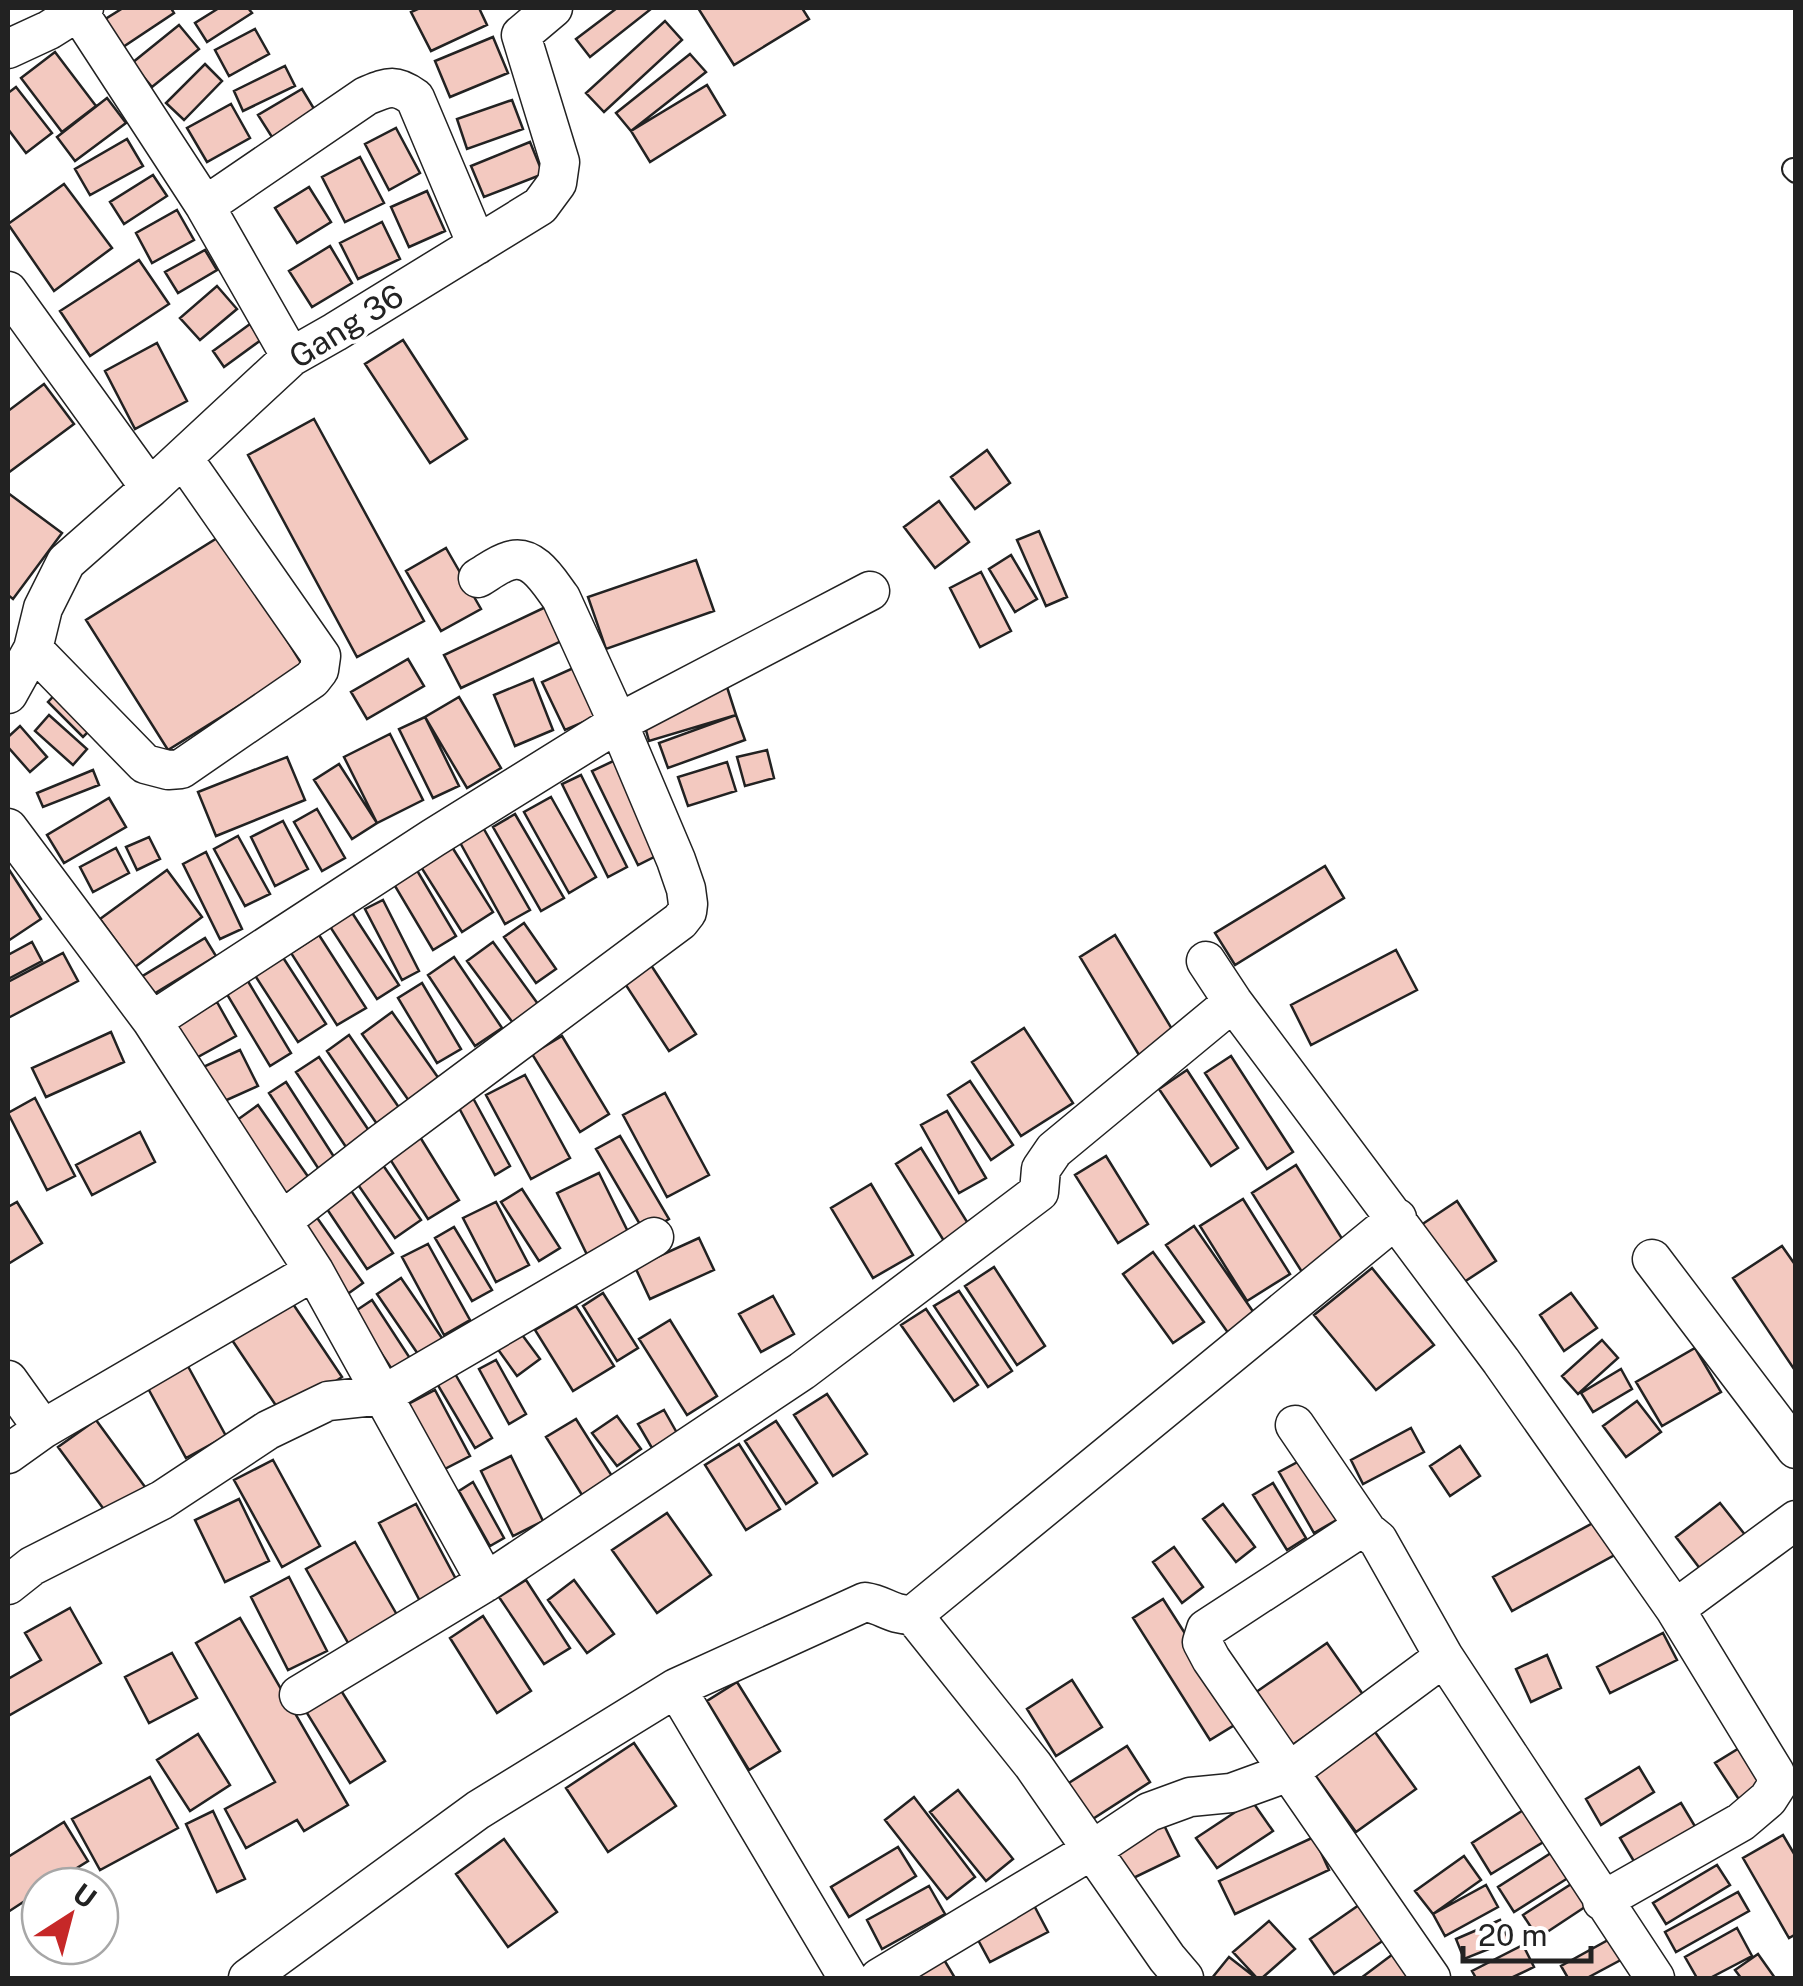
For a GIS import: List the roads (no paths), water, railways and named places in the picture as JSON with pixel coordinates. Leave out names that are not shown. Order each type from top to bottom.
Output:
[{"type":"street","name":"Gang 36","points":[[8,694],[33,649],[43,608],[66,562],[291,357],[540,206],[557,183],[560,162],[514,21],[553,8]]},
{"type":"street","points":[[8,50],[81,10],[205,206],[291,357]]},
{"type":"street","points":[[205,206],[366,96],[390,87],[415,98],[477,245]]},
{"type":"street","points":[[8,291],[150,488]]},
{"type":"street","points":[[33,649],[145,764],[168,770],[182,768],[312,679],[319,670],[321,656],[183,458]]},
{"type":"street","points":[[282,1221],[382,1142],[680,922],[687,912],[686,889],[676,860],[562,598],[540,571],[525,561],[510,560],[478,578]]},
{"type":"street","points":[[152,1021],[618,723],[870,591]]},
{"type":"street","points":[[8,828],[152,1021],[314,1271],[486,1582]]},
{"type":"street","points":[[1206,961],[1502,1360],[1674,1609],[1776,1773],[1777,1785],[1768,1799],[1741,1822],[1602,1901]]},
{"type":"street","points":[[299,1695],[486,1582],[802,1370],[1039,1192],[1041,1169],[1054,1150],[1233,1002]]},
{"type":"street","points":[[248,1978],[478,1810],[676,1688],[865,1602],[898,1615],[912,1615],[1397,1218]]},
{"type":"street","points":[[8,1585],[32,1566],[162,1500],[283,1423],[328,1400],[383,1395],[654,1237]]},
{"type":"street","points":[[1652,1260],[1796,1449]]},
{"type":"street","points":[[8,1454],[43,1429],[314,1271]]},
{"type":"street","points":[[8,1380],[43,1429]]},
{"type":"street","points":[[1294,1425],[1367,1531],[1378,1540],[1444,1657],[1654,1978]]},
{"type":"street","points":[[1674,1609],[1796,1520]]},
{"type":"street","points":[[1367,1531],[1356,1531],[1206,1629],[1202,1642],[1431,1978]]},
{"type":"street","points":[[912,1615],[1032,1766],[1184,1978]]},
{"type":"street","points":[[879,1978],[1149,1812],[1190,1797],[1231,1793],[1289,1772],[1444,1657]]},
{"type":"street","points":[[676,1688],[848,1978]]}]
